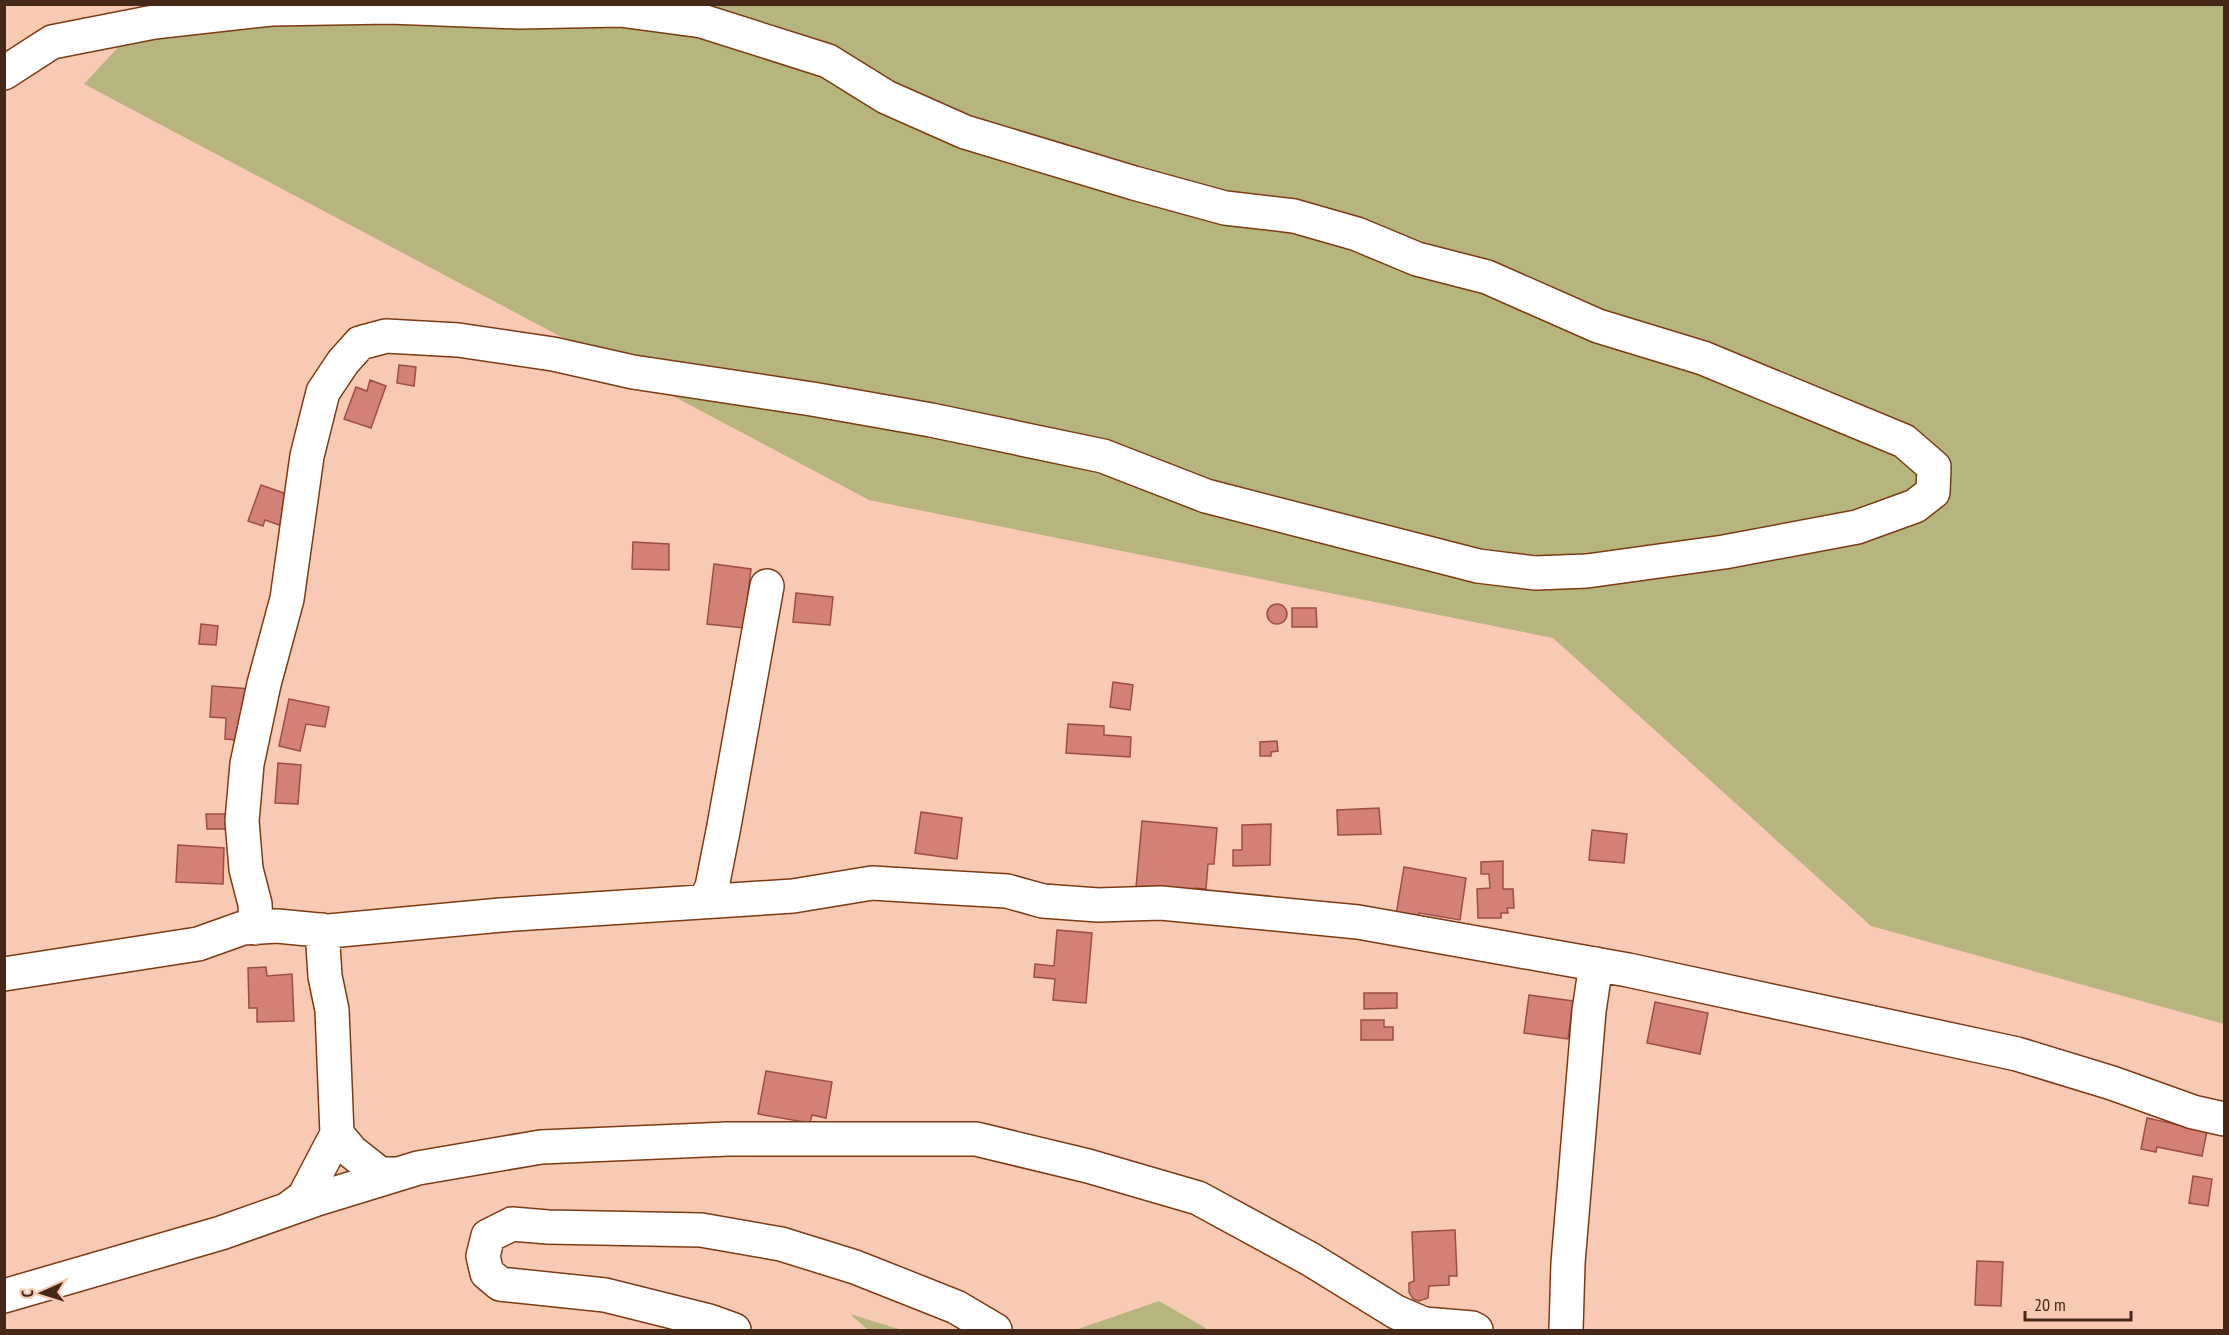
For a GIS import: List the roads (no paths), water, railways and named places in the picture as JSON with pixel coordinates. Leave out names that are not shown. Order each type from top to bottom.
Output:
[{"type":"street","points":[[4,73],[52,42],[154,22],[271,9],[390,7],[519,12],[620,10],[702,21],[828,62],[886,97],[965,132],[1225,208],[1294,216],[1357,234],[1417,259],[1487,278],[1598,326],[1703,358],[1904,441],[1934,467],[1933,492],[1915,506],[1857,527],[1724,552],[1587,571],[1535,573],[1478,566],[1217,498],[1103,456],[931,420],[812,399],[633,372],[553,354],[458,340],[386,336],[360,344],[343,362],[323,392],[307,456],[287,599],[264,684],[247,764],[242,821],[246,869],[255,904],[256,928]]},
{"type":"street","points":[[705,901],[712,887],[767,586]]},
{"type":"street","points":[[4,974],[198,944],[243,928],[277,926],[322,930],[501,915],[793,896],[872,883],[995,890],[1043,901],[1098,905],[1161,903],[1358,922],[1596,964],[1737,992],[2017,1054],[2112,1083],[2193,1112],[2224,1119]]},
{"type":"street","points":[[287,1210],[304,1197],[337,1134],[332,1010],[325,976],[322,930]]},
{"type":"street","points":[[1566,1330],[1568,1263],[1589,1011],[1596,964]]},
{"type":"street","points":[[337,1134],[352,1152],[380,1174],[398,1174]]},
{"type":"street","points":[[4,1296],[221,1233],[418,1168],[541,1147],[728,1140],[976,1139],[1088,1166],[1198,1198],[1310,1259],[1396,1312],[1424,1324],[1476,1330]]},
{"type":"street","points":[[734,1330],[709,1321],[605,1295],[500,1284],[486,1273],[483,1256],[488,1236],[512,1224],[548,1227],[701,1230],[781,1244],[855,1267],[956,1307],[995,1330]]}]
